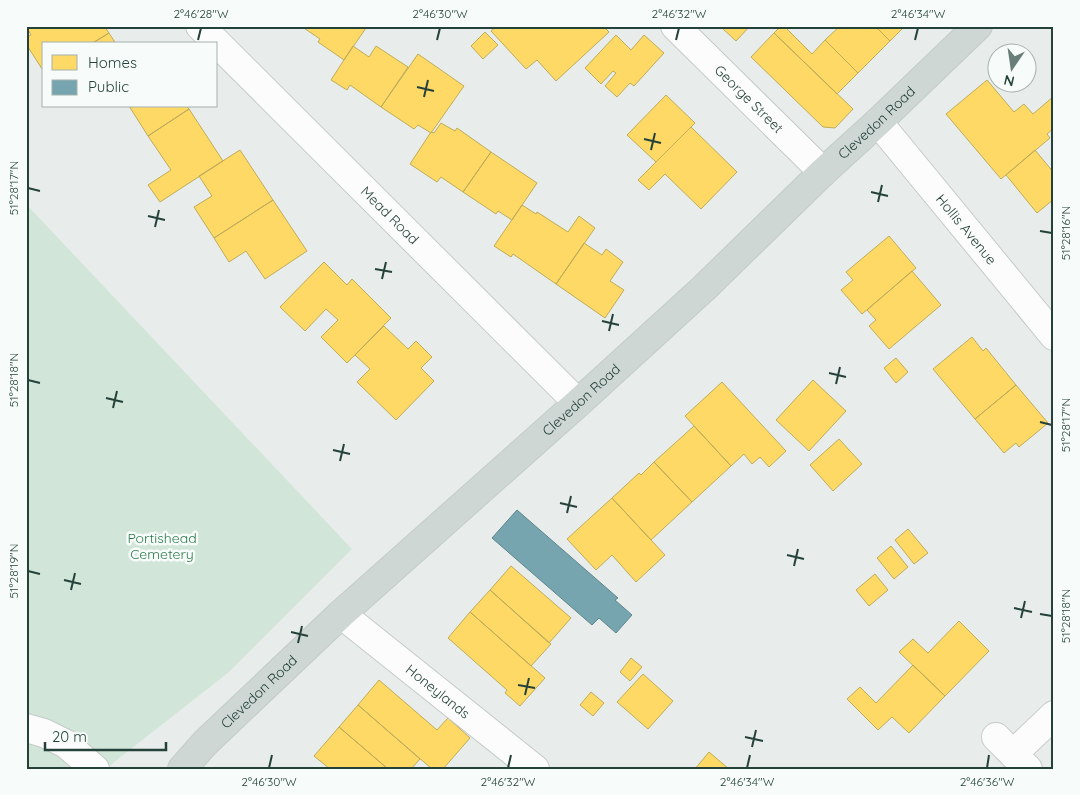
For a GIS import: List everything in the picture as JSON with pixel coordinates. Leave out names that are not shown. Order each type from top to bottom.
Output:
[{"type":"main road","name":"Clevedon Road","points":[[182,769],[205,744],[341,614],[704,288],[823,172],[978,26]]},
{"type":"street","name":"Mead Road","points":[[200,26],[216,42]]},
{"type":"street","name":"George Street","points":[[675,26],[823,172]]},
{"type":"street","name":"Mead Road","points":[[218,44],[578,403]]},
{"type":"street","name":"Hollis Avenue","points":[[878,122],[1054,336]]},
{"type":"street","name":"Honeylands","points":[[341,614],[535,769]]},
{"type":"street","points":[[1012,753],[1054,715]]},
{"type":"street","points":[[26,728],[44,733],[66,744],[95,769]]},
{"type":"green space","name":"Portishead Cemetery","points":[[26,204],[352,549],[229,672],[107,769],[26,769]]},
{"type":"building: Homes","points":[[26,26],[104,26],[109,33],[94,42],[42,42],[42,69],[26,44],[26,37],[31,35]]},
{"type":"building: Homes","points":[[301,26],[363,26],[366,28],[344,60],[318,42],[320,39]]},
{"type":"building: Homes","points":[[497,26],[603,26],[609,32],[556,81],[537,60],[526,69],[491,31]]},
{"type":"building: Homes","points":[[724,26],[750,26],[736,41],[722,28]]},
{"type":"building: Homes","points":[[781,26],[784,26],[812,54],[825,40],[858,73],[837,94],[774,33]]},
{"type":"building: Homes","points":[[840,26],[875,26],[890,41],[858,73],[825,40]]},
{"type":"building: Homes","points":[[875,26],[905,26],[890,41]]},
{"type":"building: Homes","points":[[485,32],[498,45],[483,59],[471,46]]},
{"type":"building: Homes","points":[[109,33],[115,42],[94,42]]},
{"type":"building: Homes","points":[[774,33],[853,109],[835,128],[823,127],[751,57]]},
{"type":"building: Homes","points":[[616,35],[631,50],[644,35],[664,53],[634,86],[630,83],[617,97],[605,86],[616,73],[613,71],[601,84],[585,68]]},
{"type":"building: Homes","points":[[353,46],[369,57],[376,46],[408,67],[381,107],[350,85],[347,90],[331,80]]},
{"type":"building: Homes","points":[[418,54],[464,86],[431,133],[418,125],[414,129],[381,107]]},
{"type":"building: Homes","points":[[987,80],[988,92],[997,92],[1014,112],[1024,104],[1033,114],[1054,96],[1054,128],[1047,134],[1050,138],[1001,179],[946,114]]},
{"type":"building: Homes","points":[[666,95],[695,123],[656,162],[627,135]]},
{"type":"building: Homes","points":[[130,108],[188,108],[189,109],[148,136]]},
{"type":"building: Homes","points":[[189,109],[223,161],[160,202],[148,185],[171,170],[148,136]]},
{"type":"building: Homes","points":[[441,123],[455,131],[457,128],[491,152],[463,192],[441,177],[437,182],[410,164],[431,132],[434,133]]},
{"type":"building: Homes","points":[[691,127],[737,172],[701,209],[665,174],[649,190],[638,180]]},
{"type":"building: Homes","points":[[240,150],[273,200],[214,238],[194,207],[212,196],[199,176]]},
{"type":"building: Homes","points":[[1035,150],[1054,173],[1054,199],[1037,213],[1006,175]]},
{"type":"building: Homes","points":[[491,152],[537,183],[512,220],[498,211],[496,214],[463,192]]},
{"type":"building: Homes","points":[[273,200],[307,251],[265,279],[246,251],[229,262],[214,238]]},
{"type":"building: Homes","points":[[522,205],[536,214],[537,212],[568,232],[579,216],[595,228],[556,284],[513,254],[511,257],[494,246]]},
{"type":"building: Homes","points":[[889,236],[916,268],[862,314],[841,290],[853,280],[846,272]]},
{"type":"building: Homes","points":[[584,243],[602,255],[606,249],[623,262],[610,281],[624,290],[605,318],[556,284]]},
{"type":"building: Homes","points":[[324,262],[347,285],[352,279],[391,318],[347,363],[321,337],[338,320],[326,309],[305,331],[280,307]]},
{"type":"building: Homes","points":[[912,271],[941,305],[889,349],[869,326],[876,320],[867,310]]},
{"type":"building: Homes","points":[[384,326],[408,349],[416,341],[432,357],[421,368],[434,381],[396,420],[357,382],[370,369],[355,355]]},
{"type":"building: Homes","points":[[972,337],[983,351],[986,348],[1016,385],[975,419],[933,369]]},
{"type":"building: Homes","points":[[896,358],[908,372],[896,383],[884,368]]},
{"type":"building: Homes","points":[[813,380],[846,411],[809,451],[776,420]]},
{"type":"building: Homes","points":[[722,382],[786,451],[769,467],[760,457],[752,464],[744,454],[731,466],[685,416]]},
{"type":"building: Homes","points":[[1016,385],[1048,423],[1019,447],[1016,443],[1004,453],[975,419]]},
{"type":"building: Homes","points":[[694,426],[731,466],[692,502],[654,462]]},
{"type":"building: Homes","points":[[839,439],[862,464],[833,491],[810,465]]},
{"type":"building: Homes","points":[[654,462],[692,502],[651,540],[612,498]]},
{"type":"building: Homes","points":[[612,498],[665,555],[636,582],[612,555],[596,570],[567,539]]},
{"type":"building: Homes","points":[[908,529],[928,553],[914,564],[895,540]]},
{"type":"building: Homes","points":[[891,546],[908,567],[894,579],[877,558]]},
{"type":"building: Homes","points":[[511,566],[571,618],[549,643],[490,590]]},
{"type":"building: Homes","points":[[875,574],[888,590],[869,606],[856,590]]},
{"type":"building: Homes","points":[[490,590],[551,644],[531,666],[470,612]]},
{"type":"building: Homes","points":[[470,612],[545,678],[520,706],[505,693],[507,690],[448,638]]},
{"type":"building: Homes","points":[[959,621],[989,651],[945,696],[899,652],[913,639],[928,653]]},
{"type":"building: Homes","points":[[631,658],[642,667],[630,681],[620,672]]},
{"type":"building: Homes","points":[[913,665],[945,696],[909,733],[892,717],[878,730],[847,699],[860,687],[876,703]]},
{"type":"building: Homes","points":[[643,674],[673,701],[648,729],[617,702]]},
{"type":"building: Homes","points":[[379,680],[437,730],[448,718],[470,738],[443,769],[432,769],[358,705]]},
{"type":"building: Homes","points":[[591,692],[604,703],[593,716],[580,705]]},
{"type":"building: Homes","points":[[358,705],[420,759],[411,769],[388,769],[339,727]]},
{"type":"building: Homes","points":[[339,727],[388,769],[330,769],[314,756]]},
{"type":"building: Homes","points":[[709,752],[729,769],[695,769]]},
{"type":"building: Public","points":[[517,510],[618,598],[615,600],[632,615],[616,633],[599,618],[592,625],[492,538]]}]
